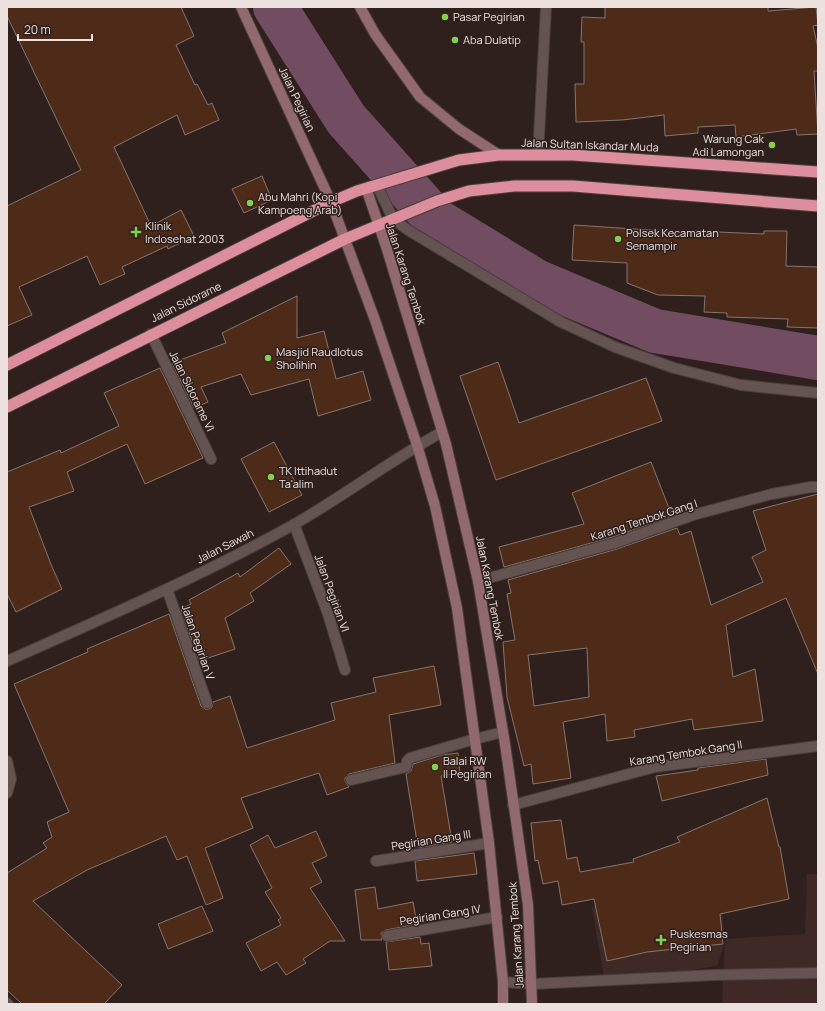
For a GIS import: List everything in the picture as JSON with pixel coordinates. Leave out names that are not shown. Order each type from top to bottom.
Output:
[{"type":"highway","name":"Jalan Sultan Iskandar Muda","points":[[366,188],[460,160],[499,155],[572,155],[818,172]]},
{"type":"highway","points":[[378,224],[437,201],[469,191],[514,186],[573,186],[818,206]]},
{"type":"highway","points":[[7,365],[331,202],[366,188]]},
{"type":"highway","name":"Jalan Sidorame","points":[[7,407],[151,334],[378,224]]},
{"type":"main road","name":"Jalan Pegirian","points":[[240,7],[331,202]]},
{"type":"main road","points":[[360,7],[375,34],[420,97],[458,129],[499,155]]},
{"type":"main road","name":"Jalan Karang Tembok","points":[[366,188],[442,432],[478,581],[503,732],[528,905],[532,1004]]},
{"type":"main road","name":"Jalan Karang Tembok","points":[[331,202],[417,445],[435,506],[457,608],[489,843],[503,982],[502,1004]]},
{"type":"street","points":[[538,155],[546,7]]},
{"type":"street","points":[[381,184],[393,219],[414,234],[561,322],[614,347],[674,368],[741,385],[818,393]]},
{"type":"street","name":"Jalan Sidorame VI","points":[[151,334],[211,459]]},
{"type":"street","name":"Jalan Sawah","points":[[7,661],[167,589],[294,524],[417,445],[442,432]]},
{"type":"street","name":"Karang Tembok Gang I","points":[[478,581],[615,543],[693,515],[772,494],[818,487]]},
{"type":"street","name":"Jalan Pegirian VI","points":[[294,524],[328,614],[345,670]]},
{"type":"street","name":"Jalan Pegirian V","points":[[167,589],[207,703]]},
{"type":"street","points":[[351,780],[406,768],[407,761],[410,758],[503,732]]},
{"type":"street","name":"Karang Tembok Gang II","points":[[513,805],[655,767],[818,746]]},
{"type":"street","points":[[7,761],[11,779],[7,793]]},
{"type":"street","name":"Pegirian Gang III","points":[[376,861],[489,843]]},
{"type":"street","name":"Pegirian Gang IV","points":[[387,936],[497,917]]},
{"type":"street","points":[[503,982],[532,984],[714,975],[818,973]]},
{"type":"shaded area","points":[[807,874],[818,874],[818,1004],[722,1004],[725,939],[805,934]]},
{"type":"shaded area","name":"Puskesmas Pegirian","points":[[720,887],[724,931],[723,949],[717,966],[605,983],[592,908],[644,896]]},
{"type":"building","points":[[7,7],[181,7],[194,36],[176,45],[195,85],[197,84],[208,105],[212,103],[219,120],[185,135],[177,115],[114,147],[151,226],[181,210],[194,236],[168,249],[167,246],[122,267],[125,274],[100,285],[87,256],[19,287],[32,315],[7,326],[7,206],[81,170],[7,16]]},
{"type":"building","points":[[605,7],[768,7],[768,11],[816,7],[818,25],[813,26],[818,48],[818,71],[814,71],[818,134],[797,135],[796,129],[736,137],[735,125],[698,127],[698,133],[665,136],[664,115],[622,120],[576,122],[575,84],[584,84],[584,42],[581,42],[582,17],[605,18]]},
{"type":"building","points":[[262,176],[272,200],[244,213],[232,189]]},
{"type":"building","points":[[574,225],[695,233],[695,231],[764,234],[764,231],[787,231],[786,266],[818,267],[818,328],[787,327],[788,319],[727,317],[727,313],[704,312],[705,296],[658,295],[627,283],[627,263],[572,260]]},
{"type":"building","points":[[297,296],[297,338],[324,331],[336,379],[363,371],[371,400],[318,416],[309,379],[251,395],[241,374],[201,387],[208,402],[194,408],[172,363],[226,343],[222,333]]},
{"type":"building","points":[[498,362],[519,423],[646,378],[662,421],[496,480],[460,376]]},
{"type":"building","points":[[160,368],[203,458],[145,484],[127,444],[67,472],[74,491],[29,507],[62,589],[16,612],[7,594],[7,472],[60,450],[61,453],[119,426],[104,393]]},
{"type":"building","name":"TK Ittihadut Ta'alim","points":[[274,442],[302,495],[269,512],[241,459]]},
{"type":"building","points":[[651,462],[672,516],[613,537],[504,567],[499,547],[584,524],[572,493]]},
{"type":"building","points":[[818,494],[818,674],[786,598],[726,625],[733,677],[755,669],[763,721],[694,730],[692,719],[634,730],[635,737],[607,741],[605,714],[563,722],[571,778],[533,784],[531,764],[524,766],[507,697],[503,642],[515,640],[507,594],[511,593],[508,580],[617,549],[677,528],[680,535],[691,531],[711,605],[763,582],[752,557],[766,550],[753,511]],"holes":[[[587,648],[589,697],[534,706],[528,655]]]},
{"type":"building","points":[[279,548],[291,564],[250,593],[254,601],[225,618],[235,649],[199,661],[181,609],[191,604],[189,600],[238,573],[240,577]]},
{"type":"building","points":[[169,614],[201,706],[205,709],[209,709],[212,707],[213,702],[230,696],[247,748],[335,720],[331,703],[376,692],[373,678],[434,666],[441,705],[389,715],[395,763],[349,774],[345,778],[345,781],[349,787],[327,795],[319,773],[241,798],[253,828],[205,848],[223,898],[206,905],[187,856],[177,860],[166,836],[87,870],[33,901],[122,985],[104,1004],[22,1004],[7,990],[7,873],[47,848],[43,843],[52,837],[47,822],[69,812],[14,684],[88,652],[87,649]]},
{"type":"building","points":[[458,753],[460,773],[441,776],[452,842],[418,848],[406,774],[411,771],[413,764],[442,755]]},
{"type":"building","points":[[766,759],[768,775],[662,801],[656,776],[698,770],[698,768]]},
{"type":"building","points":[[767,798],[780,847],[789,899],[720,914],[723,944],[647,952],[607,961],[594,899],[562,905],[558,881],[543,884],[538,860],[535,861],[531,823],[561,820],[567,859],[577,857],[580,872],[634,862],[633,859],[680,842],[677,837]]},
{"type":"building","points":[[316,831],[327,856],[312,863],[322,882],[310,888],[345,941],[330,941],[303,959],[306,963],[286,975],[277,962],[261,971],[246,943],[281,925],[278,920],[281,918],[265,892],[272,888],[250,845],[268,835],[275,848]]},
{"type":"building","points":[[474,853],[477,874],[417,881],[415,861]]},
{"type":"building","points":[[375,887],[378,909],[413,902],[417,924],[386,930],[381,933],[382,940],[361,940],[355,890]]},
{"type":"building","points":[[202,906],[213,931],[168,949],[158,924]]},
{"type":"building","points":[[420,937],[421,944],[429,943],[432,966],[389,970],[386,942]]},
{"type":"waterway","points":[[275,7],[346,119],[436,220],[536,281],[655,331],[818,358]]},
{"type":"place","name":"Pasar Pegirian","points":[[445,17]]},
{"type":"place","name":"Aba Dulatip","points":[[455,40]]},
{"type":"place","name":"Warung Cak Adi Lamongan","points":[[772,145]]},
{"type":"place","name":"Abu Mahri (Kopi Kampoeng Arab)","points":[[250,203]]},
{"type":"place","name":"Klinik Indosehat 2003","points":[[136,232]]},
{"type":"place","name":"Polsek Kecamatan Semampir","points":[[618,239]]},
{"type":"place","name":"Masjid Raudlotus Sholihin","points":[[268,358]]},
{"type":"place","name":"TK Ittihadut Ta'alim","points":[[271,477]]},
{"type":"place","name":"Balai RW II Pegirian","points":[[435,767]]},
{"type":"place","name":"Puskesmas Pegirian","points":[[661,940]]}]
